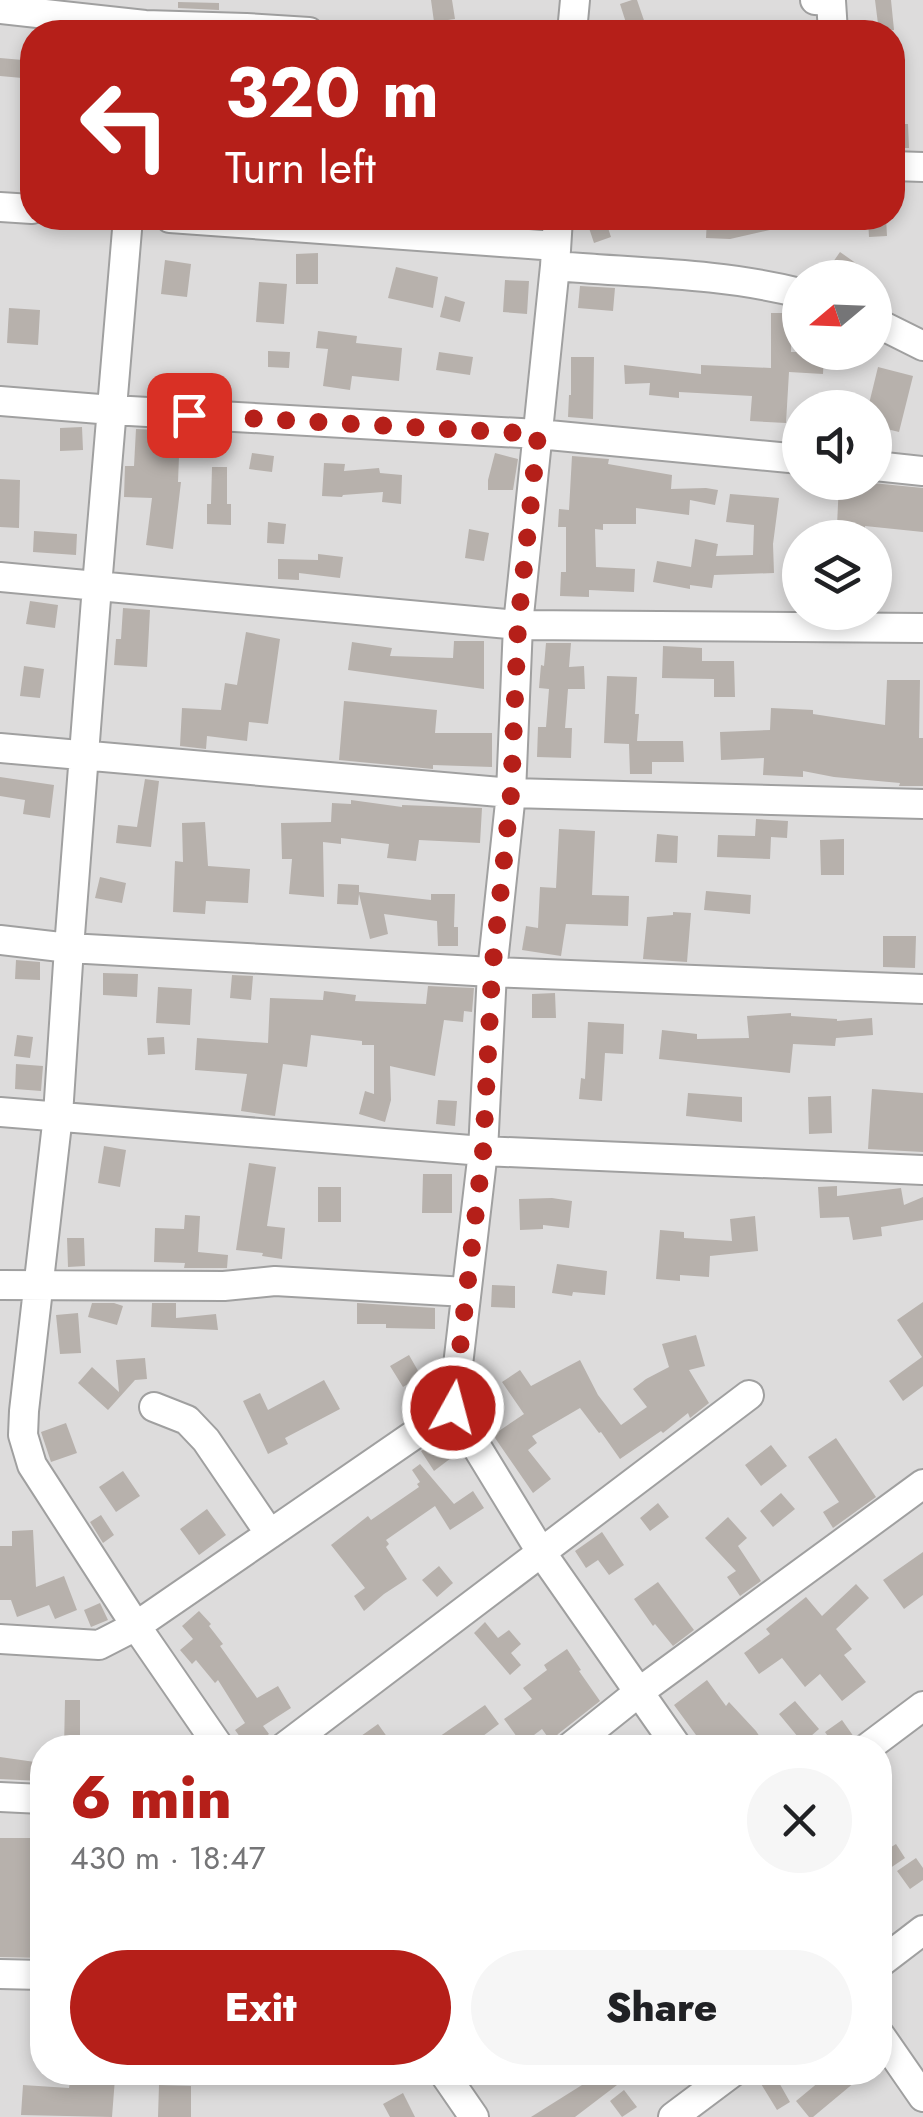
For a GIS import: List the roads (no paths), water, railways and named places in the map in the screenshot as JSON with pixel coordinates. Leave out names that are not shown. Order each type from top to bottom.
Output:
[{"type":"street","points":[[0,9],[146,19]]},
{"type":"street","points":[[127,230],[58,1115],[23,1436],[32,1464],[211,1735]]},
{"type":"street","points":[[462,230],[559,234],[720,279],[782,288]]},
{"type":"street","points":[[559,234],[518,625],[511,794],[492,972],[483,1152],[453,1408],[541,1552],[669,1735]]},
{"type":"street","points":[[892,330],[923,346]]},
{"type":"street","points":[[0,401],[538,434],[782,457]]},
{"type":"street","points":[[892,467],[923,470]]},
{"type":"street","points":[[0,577],[518,625],[923,628]]},
{"type":"street","points":[[0,748],[511,794],[923,804]]},
{"type":"street","points":[[0,940],[69,948],[492,972],[923,989]]},
{"type":"street","points":[[0,1112],[483,1152],[923,1170]]},
{"type":"street","points":[[0,1285],[224,1286],[275,1281],[466,1292]]},
{"type":"street","points":[[300,1735],[750,1394]]},
{"type":"street","points":[[154,1408],[187,1420],[206,1440],[270,1534]]},
{"type":"street","points":[[0,1639],[99,1645],[136,1626],[453,1408]]},
{"type":"street","points":[[585,1735],[923,1484]]},
{"type":"street","points":[[884,1735],[923,1706]]},
{"type":"street","points":[[0,1797],[30,1798]]},
{"type":"street","points":[[892,1954],[923,1930]]},
{"type":"street","points":[[0,1974],[30,1975]]},
{"type":"street","points":[[892,2052],[923,2096]]},
{"type":"street","points":[[452,2085],[474,2117]]},
{"type":"street","points":[[673,2117],[716,2085]]}]
